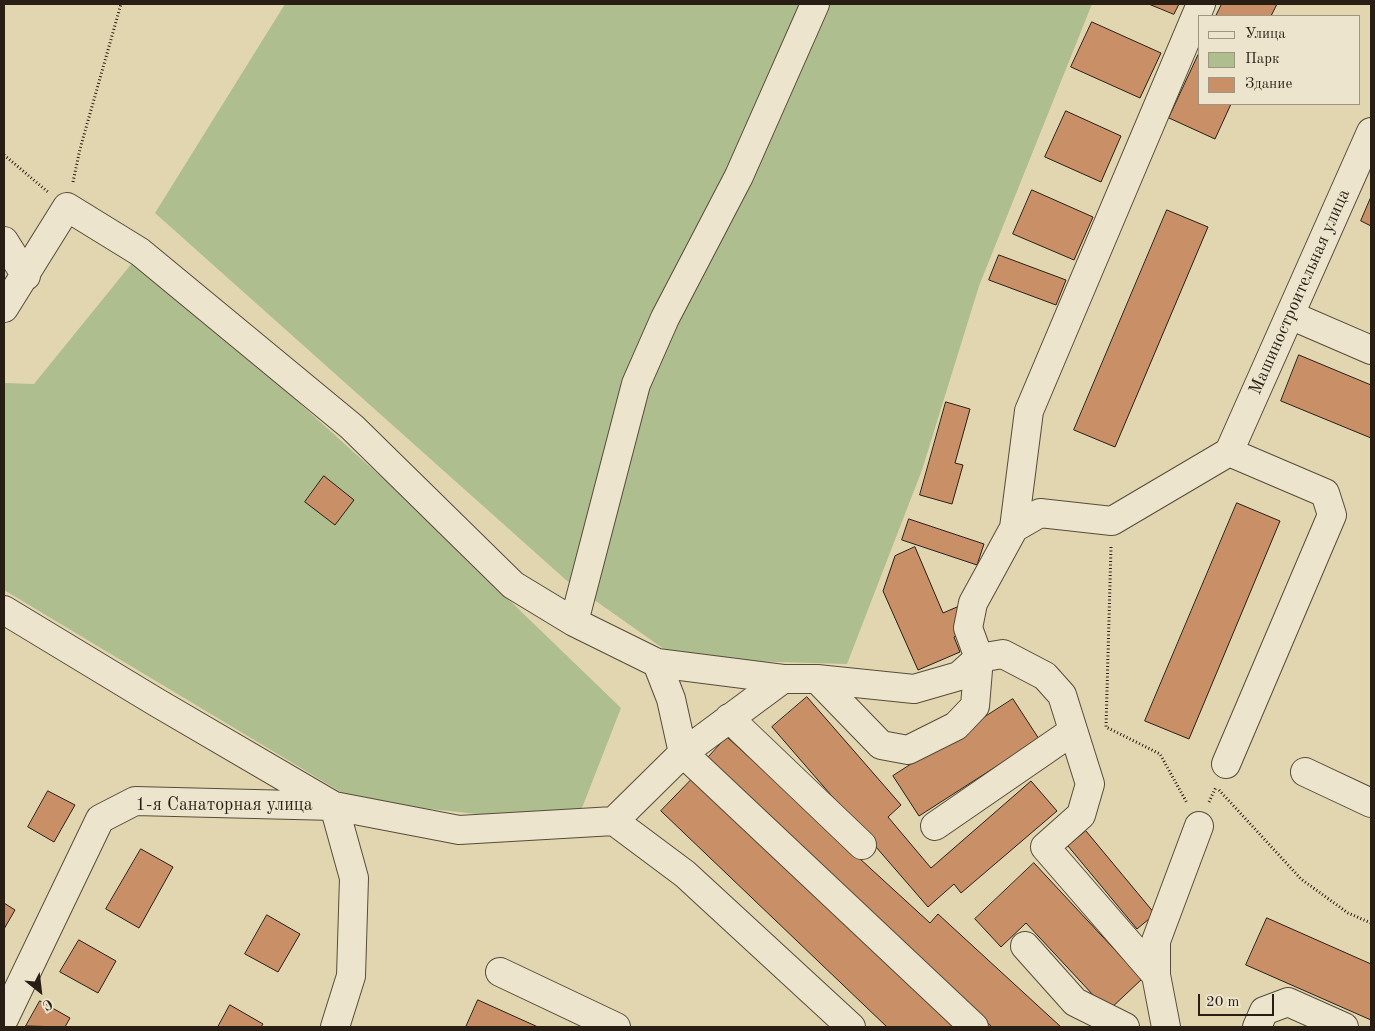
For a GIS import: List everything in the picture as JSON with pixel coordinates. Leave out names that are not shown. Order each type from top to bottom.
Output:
[{"type":"street","points":[[574,622],[636,384],[665,318],[739,176],[815,4]]},
{"type":"street","points":[[817,680],[881,746],[908,750],[956,726],[975,706],[980,658],[968,628],[973,603],[1014,528],[1029,411],[1201,4]]},
{"type":"street","name":"Машиностроительная улица","points":[[1229,452],[1371,132]]},
{"type":"street","points":[[4,308],[26,276],[67,207],[148,258],[352,427],[513,585],[574,622],[657,663],[783,679],[817,680],[914,689],[959,676],[980,658],[1003,654],[1045,676],[1062,694],[1090,784],[1081,816],[1045,847],[1156,975]]},
{"type":"street","points":[[4,241],[26,276]]},
{"type":"street","points":[[1290,315],[1371,350]]},
{"type":"street","points":[[1014,528],[1040,513],[1112,521],[1229,452],[1325,493],[1332,515],[1221,775]]},
{"type":"street","points":[[4,610],[334,806],[459,830],[614,821],[685,874],[851,1027]]},
{"type":"street","points":[[657,663],[671,699],[683,753],[974,1027]]},
{"type":"street","points":[[614,821],[683,753],[783,679]]},
{"type":"street","points":[[730,718],[862,845]]},
{"type":"street","points":[[935,826],[1070,718]]},
{"type":"street","points":[[1305,772],[1371,803]]},
{"type":"street","name":"1-я Санаторная улица","points":[[4,1019],[100,819],[135,801],[334,806]]},
{"type":"street","points":[[334,806],[354,878],[352,976],[335,1027]]},
{"type":"street","points":[[1166,1027],[1156,975],[1156,942],[1199,826]]},
{"type":"street","points":[[1026,946],[1075,1002],[1126,1027]]},
{"type":"street","points":[[500,972],[616,1027]]},
{"type":"street","points":[[1257,1027],[1264,1011],[1288,1002],[1344,1027]]},
{"type":"path","points":[[4,155],[67,207],[80,149],[121,4]]},
{"type":"path","points":[[1106,727],[1112,521]]},
{"type":"path","points":[[1070,718],[1106,727],[1160,754],[1199,826]]},
{"type":"path","points":[[1199,826],[1221,775],[1301,879],[1348,913],[1371,923]]},
{"type":"green space","points":[[285,4],[1092,4],[979,286],[922,470],[847,664],[678,659],[566,580],[155,213]]},
{"type":"green space","points":[[137,257],[387,482],[621,708],[582,808],[514,818],[356,801],[4,590],[4,383],[34,384]]},
{"type":"building","points":[[1149,4],[1179,4],[1174,14]]},
{"type":"building","points":[[1222,4],[1277,4],[1272,15],[1216,15]]},
{"type":"building","points":[[1092,22],[1161,53],[1140,98],[1071,67]]},
{"type":"building","points":[[1198,55],[1198,105],[1231,105],[1215,139],[1169,118]]},
{"type":"building","points":[[1066,111],[1121,136],[1101,182],[1045,157]]},
{"type":"building","points":[[1032,190],[1093,217],[1074,260],[1013,234]]},
{"type":"building","points":[[1371,197],[1371,226],[1361,221]]},
{"type":"building","points":[[1167,210],[1208,227],[1115,447],[1074,430]]},
{"type":"building","points":[[999,255],[1066,280],[1056,305],[989,280]]},
{"type":"building","points":[[1299,355],[1371,385],[1371,438],[1281,401]]},
{"type":"building","points":[[946,402],[970,409],[955,463],[963,465],[952,504],[920,495]]},
{"type":"building","points":[[324,476],[354,500],[335,525],[305,502]]},
{"type":"building","points":[[1237,503],[1280,521],[1189,739],[1145,721]]},
{"type":"building","points":[[909,519],[984,544],[977,565],[902,540]]},
{"type":"building","points":[[915,547],[943,613],[957,607],[967,632],[954,637],[960,652],[918,670],[883,591],[895,556]]},
{"type":"building","points":[[807,697],[901,805],[888,817],[931,868],[1031,781],[1057,811],[961,893],[954,884],[928,907],[772,727]]},
{"type":"building","points":[[1013,699],[1039,739],[919,816],[893,776]]},
{"type":"building","points":[[727,737],[930,923],[938,914],[1061,1027],[992,1027],[704,762]]},
{"type":"building","points":[[694,777],[956,1027],[887,1027],[661,811]]},
{"type":"building","points":[[48,791],[75,805],[54,842],[28,827]]},
{"type":"building","points":[[1086,831],[1155,914],[1137,929],[1068,846]]},
{"type":"building","points":[[141,849],[173,867],[139,928],[106,909]]},
{"type":"building","points":[[1034,863],[1142,979],[1108,1011],[1026,923],[1001,947],[975,919]]},
{"type":"building","points":[[4,903],[15,910],[4,929]]},
{"type":"building","points":[[267,915],[300,934],[278,972],[245,954]]},
{"type":"building","points":[[1267,918],[1371,964],[1371,1020],[1246,965]]},
{"type":"building","points":[[79,940],[116,961],[98,993],[60,972]]},
{"type":"building","points":[[478,1000],[538,1027],[466,1027]]},
{"type":"building","points":[[40,1001],[70,1018],[65,1027],[26,1026]]},
{"type":"building","points":[[230,1005],[263,1024],[261,1027],[218,1027]]}]
